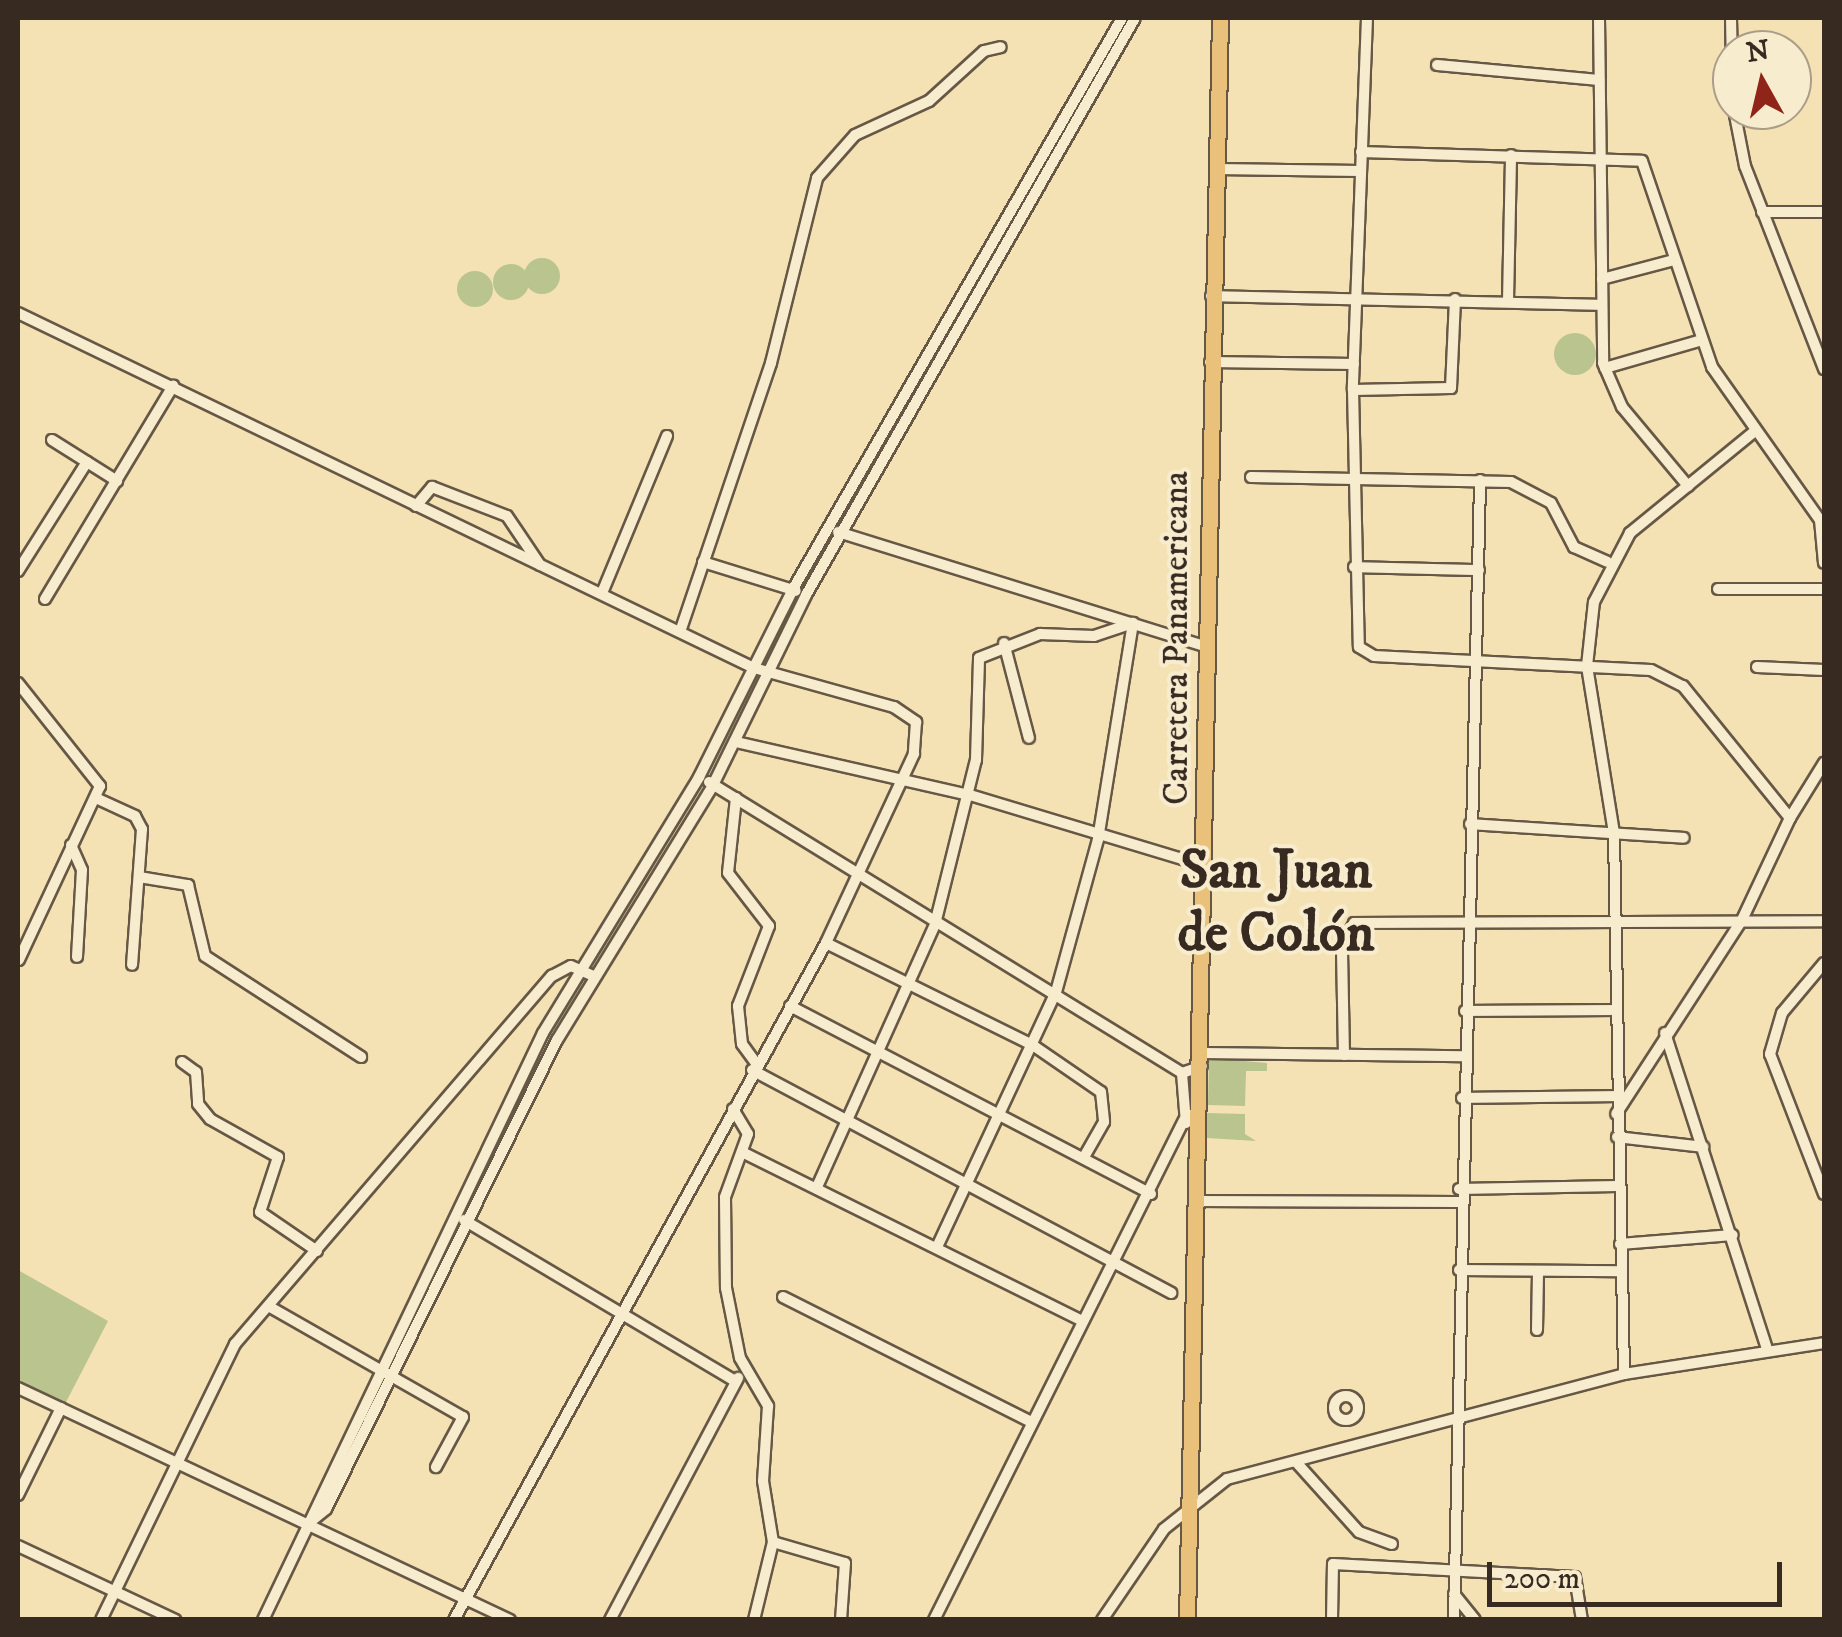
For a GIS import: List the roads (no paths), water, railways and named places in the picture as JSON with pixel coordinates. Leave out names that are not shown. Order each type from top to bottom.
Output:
[{"type":"main road","name":"Carretera Panamericana","points":[[1187,1620],[1203,1060],[1210,296],[1220,18]]},
{"type":"street","points":[[263,1620],[380,1365],[580,968],[699,777],[793,589],[1122,18]]},
{"type":"street","points":[[310,1523],[326,1509],[593,976],[713,785],[806,595],[1136,18]]},
{"type":"street","points":[[1367,18],[1353,390],[1353,630],[1364,654],[1652,670],[1682,686],[1790,818]]},
{"type":"street","points":[[1598,18],[1605,368],[1633,424],[1688,486]]},
{"type":"street","points":[[680,629],[776,348],[817,178],[855,134],[929,101],[984,51],[1001,48]]},
{"type":"street","points":[[1437,65],[1599,80]]},
{"type":"street","points":[[1739,130],[1762,212],[1824,369]]},
{"type":"street","points":[[1361,152],[1642,161],[1653,173],[1674,260],[1702,340],[1754,432],[1820,520],[1824,563]]},
{"type":"street","points":[[1508,301],[1511,154]]},
{"type":"street","points":[[1216,169],[1360,171]]},
{"type":"street","points":[[1762,212],[1824,212]]},
{"type":"street","points":[[1602,278],[1674,260]]},
{"type":"street","points":[[1210,296],[1358,296],[1602,305]]},
{"type":"street","points":[[1353,390],[1451,388],[1455,299]]},
{"type":"street","points":[[18,313],[754,668],[910,715],[914,754],[826,943],[754,1066],[454,1620]]},
{"type":"street","points":[[1605,368],[1702,340]]},
{"type":"street","points":[[1210,362],[1354,364]]},
{"type":"street","points":[[45,599],[174,386]]},
{"type":"street","points":[[1624,1374],[1611,1010],[1614,833],[1588,666],[1607,562],[1688,486],[1754,432]]},
{"type":"street","points":[[602,593],[667,436]]},
{"type":"street","points":[[52,440],[117,481]]},
{"type":"street","points":[[18,571],[87,462]]},
{"type":"street","points":[[1251,476],[1480,480],[1534,491],[1551,503],[1574,548],[1607,562]]},
{"type":"street","points":[[1454,1620],[1458,1202],[1480,480]]},
{"type":"street","points":[[416,506],[432,487],[507,516],[540,566]]},
{"type":"street","points":[[828,528],[1207,647]]},
{"type":"street","points":[[703,562],[806,595]]},
{"type":"street","points":[[1354,567],[1478,570]]},
{"type":"street","points":[[1718,589],[1824,589]]},
{"type":"street","points":[[816,1187],[882,1054],[936,924],[970,795],[974,668],[1004,643],[1133,623]]},
{"type":"street","points":[[937,1247],[1004,1116],[1056,992],[1098,838],[1133,623]]},
{"type":"street","points":[[1004,643],[1029,738]]},
{"type":"street","points":[[1757,666],[1824,669]]},
{"type":"street","points":[[18,684],[99,776],[98,799],[71,845],[19,960]]},
{"type":"street","points":[[736,742],[970,795],[1098,838],[1206,867]]},
{"type":"street","points":[[1616,1114],[1665,1033],[1742,920],[1790,818],[1824,763]]},
{"type":"street","points":[[699,777],[856,878],[1056,992],[1182,1073]]},
{"type":"street","points":[[736,798],[728,873],[769,926],[738,1006],[742,1044],[754,1066],[1116,1259],[1171,1293]]},
{"type":"street","points":[[98,799],[138,820],[139,877],[132,965]]},
{"type":"street","points":[[1470,824],[1684,838]]},
{"type":"street","points":[[71,845],[82,870],[77,957]]},
{"type":"street","points":[[139,877],[188,885],[205,956],[361,1056]]},
{"type":"street","points":[[1344,1055],[1348,929],[1365,920],[1824,922]]},
{"type":"street","points":[[826,943],[1034,1046],[1106,1104],[1084,1156]]},
{"type":"street","points":[[1824,963],[1782,1012],[1770,1054],[1824,1194]]},
{"type":"street","points":[[101,1620],[236,1344],[552,976],[580,968],[593,976]]},
{"type":"street","points":[[790,1006],[1151,1194]]},
{"type":"street","points":[[1466,1012],[1611,1010]]},
{"type":"street","points":[[1665,1033],[1767,1348]]},
{"type":"street","points":[[1182,1073],[1203,1060],[1464,1056]]},
{"type":"street","points":[[182,1062],[196,1072],[198,1104],[210,1118],[278,1157],[260,1212],[318,1251]]},
{"type":"street","points":[[934,1620],[1082,1321],[1151,1194],[1184,1120],[1182,1073]]},
{"type":"street","points":[[1462,1098],[1616,1096]]},
{"type":"street","points":[[733,1109],[745,1119],[744,1153],[725,1197],[723,1250],[732,1335],[768,1406],[763,1481],[772,1542],[754,1620]]},
{"type":"street","points":[[1184,1120],[1198,1136]]},
{"type":"street","points":[[1617,1137],[1703,1147]]},
{"type":"street","points":[[744,1153],[1082,1321]]},
{"type":"street","points":[[1459,1188],[1617,1186]]},
{"type":"street","points":[[1196,1201],[1458,1202]]},
{"type":"street","points":[[454,1214],[734,1380]]},
{"type":"street","points":[[1620,1244],[1733,1235]]},
{"type":"street","points":[[1459,1270],[1622,1270]]},
{"type":"street","points":[[1537,1330],[1538,1272]]},
{"type":"street","points":[[784,1297],[1031,1422]]},
{"type":"street","points":[[270,1307],[394,1372],[463,1416],[436,1467]]},
{"type":"street","points":[[1102,1620],[1134,1566],[1188,1507],[1227,1479],[1624,1374],[1727,1363],[1767,1348],[1824,1343]]},
{"type":"street","points":[[610,1620],[734,1380],[749,1373]]},
{"type":"street","points":[[18,1388],[510,1620]]},
{"type":"street","points":[[18,1495],[60,1408]]},
{"type":"street","points":[[1296,1462],[1349,1524],[1392,1544]]},
{"type":"street","points":[[772,1542],[846,1563],[841,1620]]},
{"type":"street","points":[[18,1546],[175,1620]]},
{"type":"street","points":[[1332,1620],[1333,1564],[1575,1577],[1582,1620]]},
{"type":"street","points":[[1454,1594],[1475,1620]]},
{"type":"district","name":"San Juan de Colón","points":[[1276,902]]}]
